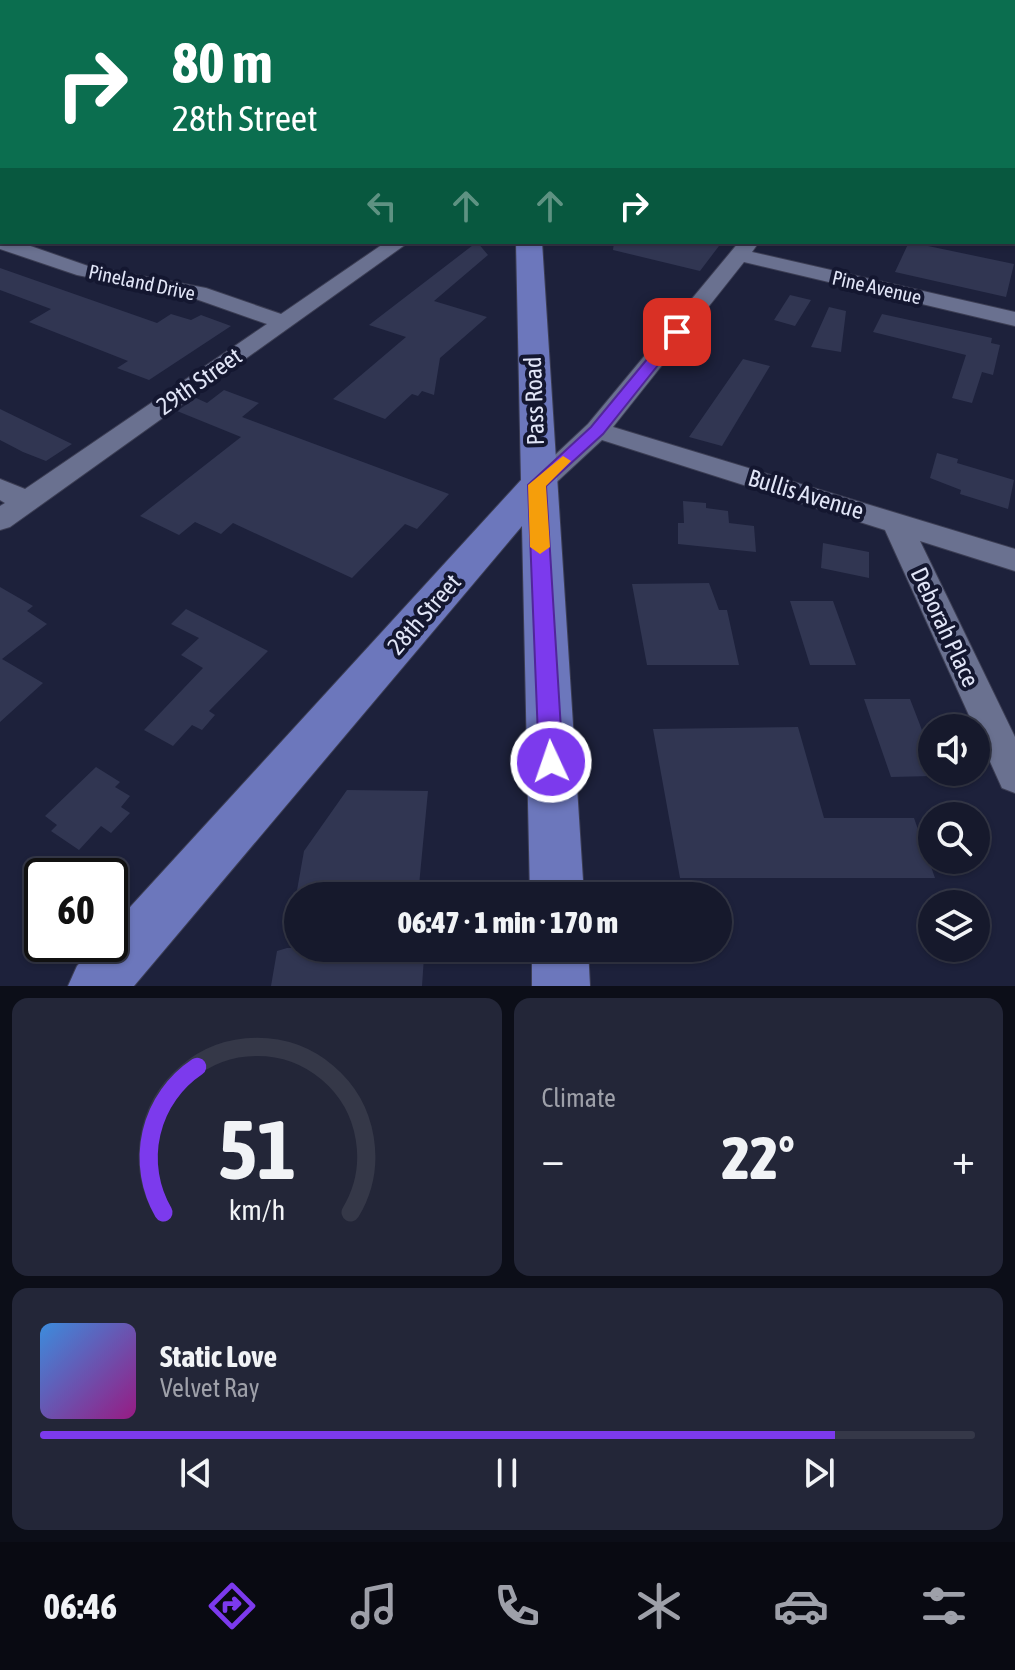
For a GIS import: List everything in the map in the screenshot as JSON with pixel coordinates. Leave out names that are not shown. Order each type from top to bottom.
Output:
[{"type":"main road","name":"Pass Road","points":[[529,244],[556,882]]},
{"type":"main road","name":"28th Street","points":[[97,986],[537,485]]},
{"type":"main road","points":[[560,962],[561,986]]},
{"type":"street","name":"Pineland Drive","points":[[6,244],[84,271],[198,293],[284,322]]},
{"type":"street","name":"29th Street","points":[[0,520],[396,244]]},
{"type":"street","name":"28th Street","points":[[537,485],[597,430],[744,248]]},
{"type":"street","name":"Pine Avenue","points":[[744,248],[1015,319]]},
{"type":"street","name":"Bullis Avenue","points":[[597,430],[1015,560]]},
{"type":"street","points":[[0,488],[26,502]]},
{"type":"street","name":"Deborah Place","points":[[896,522],[1015,776]]},
{"type":"building","points":[[474,244],[479,244],[488,255],[434,301],[487,317],[440,358],[434,395],[422,391],[418,396],[412,394],[385,419],[333,399],[406,337],[369,325]]},
{"type":"building","points":[[614,244],[720,244],[700,271],[613,250]]},
{"type":"building","points":[[908,244],[1014,264],[1006,297],[895,272]]},
{"type":"building","points":[[0,268],[157,323],[171,314],[191,320],[201,315],[231,326],[149,380],[117,368],[128,361],[29,322],[51,309],[0,290]]},
{"type":"building","points":[[790,295],[811,300],[795,326],[774,320]]},
{"type":"building","points":[[829,307],[846,311],[841,352],[811,347]]},
{"type":"building","points":[[882,314],[992,338],[991,343],[1000,345],[993,375],[982,372],[972,403],[952,398],[966,355],[873,332]]},
{"type":"building","points":[[743,359],[770,366],[722,446],[689,437]]},
{"type":"building","points":[[224,390],[259,403],[242,417],[449,494],[417,529],[405,524],[352,578],[233,523],[221,534],[195,522],[179,535],[140,516],[241,437],[177,411],[196,398],[207,403]]},
{"type":"building","points":[[0,409],[72,444],[46,461],[23,452],[0,440]]},
{"type":"building","points":[[937,453],[958,459],[957,463],[1014,480],[1008,509],[960,494],[961,490],[930,478]]},
{"type":"building","points":[[683,501],[706,503],[706,508],[728,511],[729,523],[754,526],[756,552],[678,544],[678,523],[684,523]]},
{"type":"building","points":[[823,543],[869,552],[869,578],[821,568]]},
{"type":"building","points":[[709,583],[719,610],[727,610],[739,665],[647,665],[632,584]]},
{"type":"building","points":[[0,587],[33,606],[27,611],[47,624],[2,659],[43,683],[0,722]]},
{"type":"building","points":[[790,601],[833,601],[856,665],[810,665]]},
{"type":"building","points":[[186,609],[268,651],[209,711],[215,715],[202,730],[192,725],[173,746],[144,730],[203,668],[181,655],[199,638],[171,624]]},
{"type":"building","points":[[864,699],[910,699],[918,720],[918,776],[891,777]]},
{"type":"building","points":[[798,727],[824,818],[914,818],[918,829],[918,874],[934,874],[935,878],[680,878],[653,729]]},
{"type":"building","points":[[96,767],[120,782],[115,787],[130,796],[121,807],[130,813],[111,833],[101,826],[79,850],[51,831],[57,825],[45,816]]},
{"type":"building","points":[[347,790],[428,791],[419,882],[298,882],[304,851]]},
{"type":"building","points":[[284,949],[284,962],[424,962],[422,986],[271,986],[277,951]]},
{"type":"slow traffic","points":[[540,547],[537,485],[563,461]]},
{"type":"route","points":[[551,762],[537,485],[597,430],[677,332]]}]
